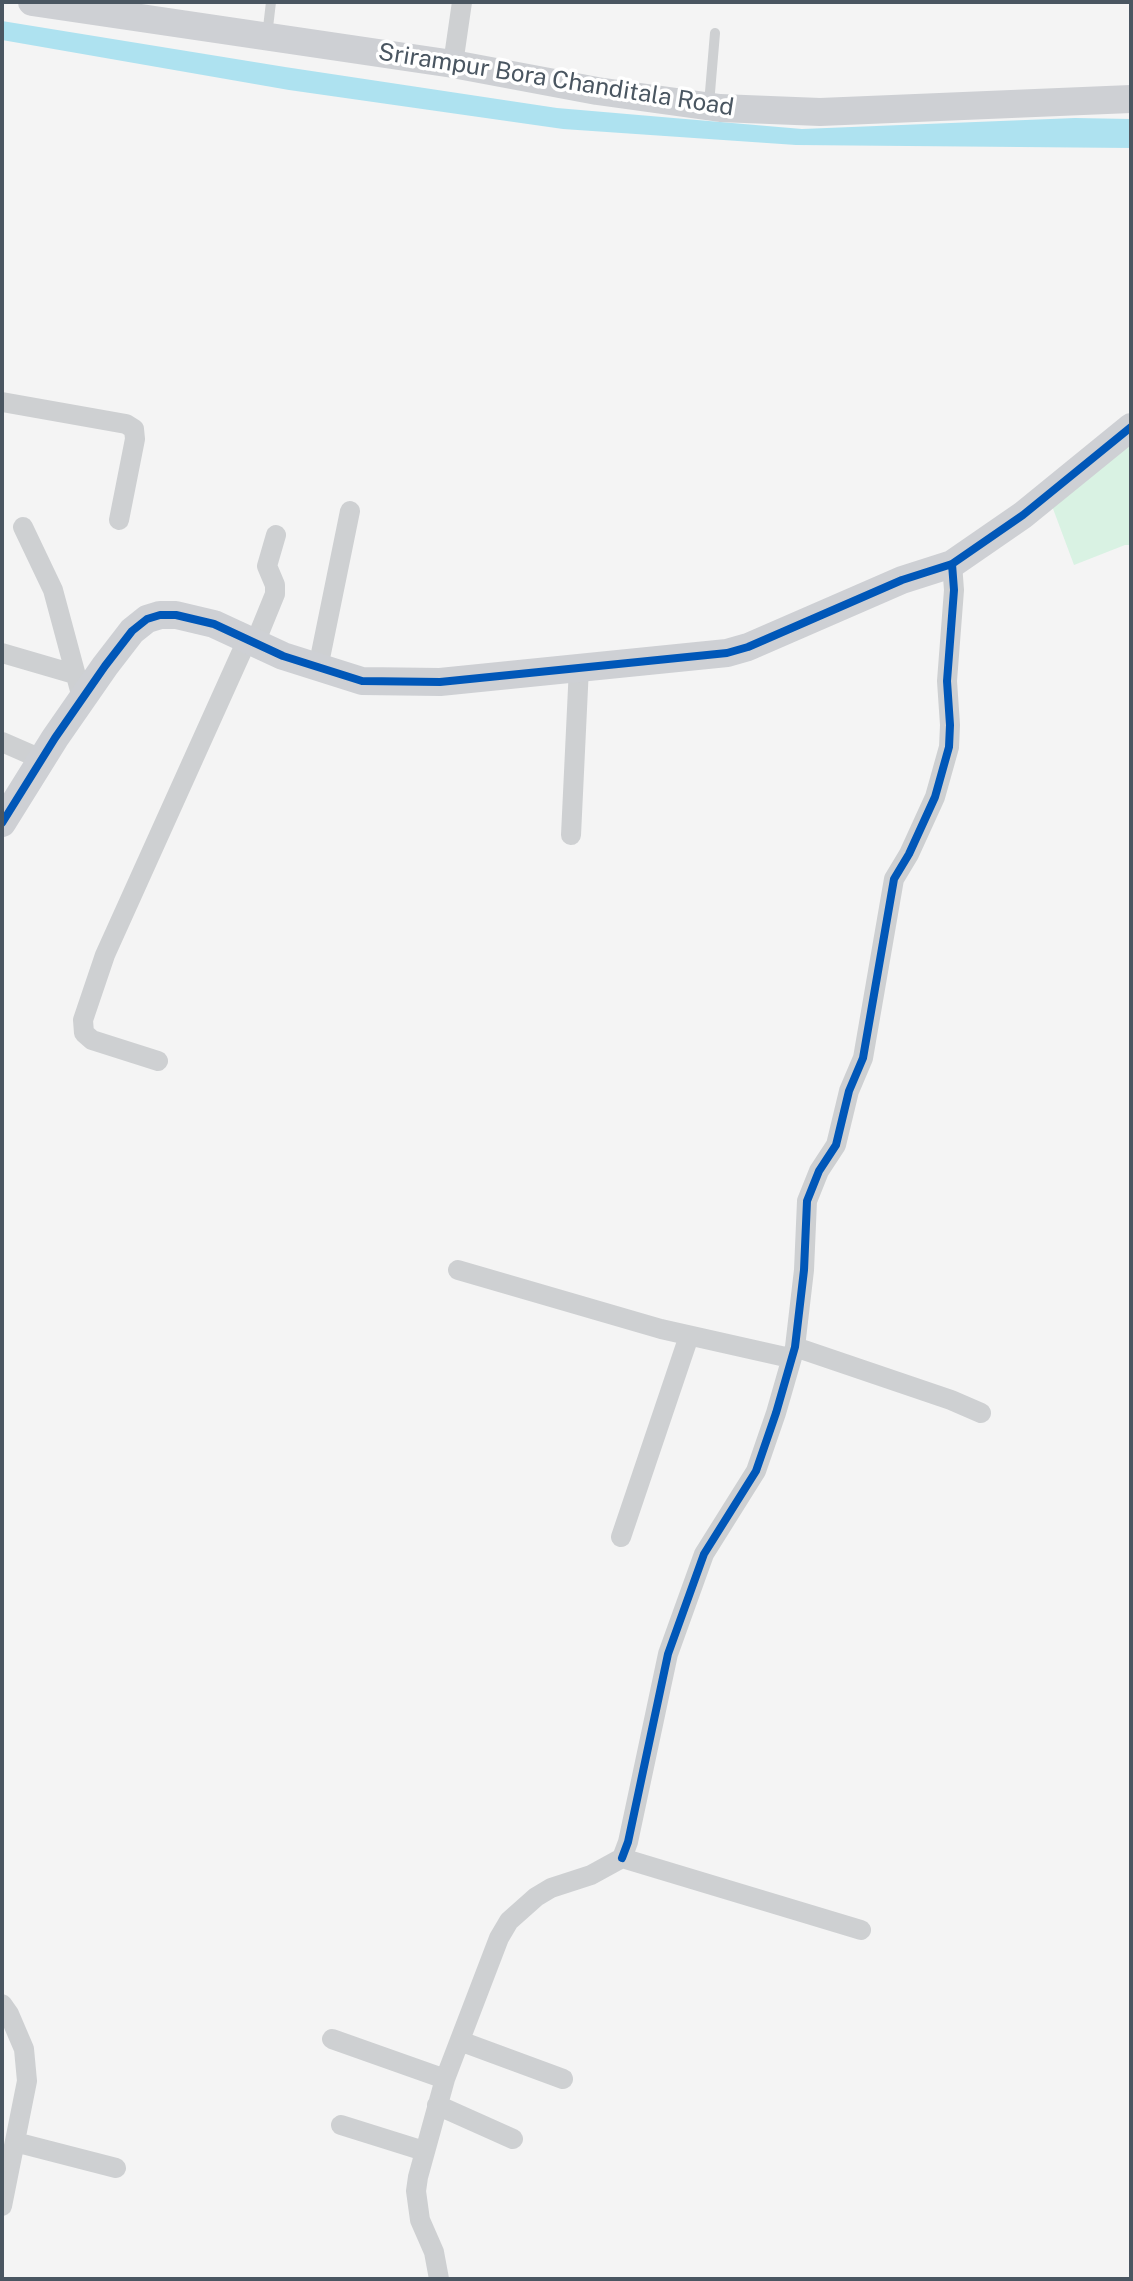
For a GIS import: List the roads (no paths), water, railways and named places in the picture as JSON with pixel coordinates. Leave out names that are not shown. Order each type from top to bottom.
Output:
[{"type":"street","name":"Srirampur Bora Chanditala Road","points":[[32,2],[453,64],[597,91],[709,106],[820,112],[1131,99]]},
{"type":"street","points":[[453,64],[462,2]]},
{"type":"street","points":[[2,402],[126,424],[134,429],[135,439],[119,520]]},
{"type":"street","points":[[2,823],[41,759],[78,686],[147,619],[176,615],[214,624],[318,668],[362,681],[440,682],[727,653],[748,647],[902,580],[952,564],[1023,515],[1131,427]]},
{"type":"street","points":[[318,668],[350,511]]},
{"type":"street","points":[[23,527],[53,590],[78,686]]},
{"type":"street","points":[[158,1061],[92,1040],[84,1033],[83,1020],[105,955],[275,594],[275,585],[267,566],[276,535]]},
{"type":"street","points":[[439,2279],[434,2252],[417,2206],[418,2177],[445,2079],[476,1993],[509,1921],[551,1888],[591,1875],[622,1858],[668,1654],[704,1554],[756,1471],[792,1352],[804,1270],[807,1201],[819,1171],[836,1145],[849,1091],[863,1058],[894,879],[935,797],[949,747],[947,681],[954,590],[952,564]]},
{"type":"street","points":[[2,653],[78,686]]},
{"type":"street","points":[[571,835],[579,667]]},
{"type":"street","points":[[2,742],[41,759]]},
{"type":"street","points":[[458,1270],[689,1336],[792,1352],[951,1400],[981,1413]]},
{"type":"street","points":[[621,1537],[689,1336]]},
{"type":"street","points":[[622,1858],[861,1930]]},
{"type":"street","points":[[2,2004],[24,2049],[27,2081],[2,2206]]},
{"type":"street","points":[[332,2039],[445,2079]]},
{"type":"street","points":[[460,2041],[563,2079]]},
{"type":"street","points":[[437,2105],[513,2139]]},
{"type":"street","points":[[341,2125],[424,2151]]},
{"type":"street","points":[[15,2142],[116,2168]]},
{"type":"lane","points":[[267,37],[271,2]]},
{"type":"lane","points":[[709,106],[715,33]]},
{"type":"water","points":[[2,21],[557,108],[802,129],[1075,118],[1131,119],[1131,148],[796,145],[563,129],[289,90],[2,40]]}]
